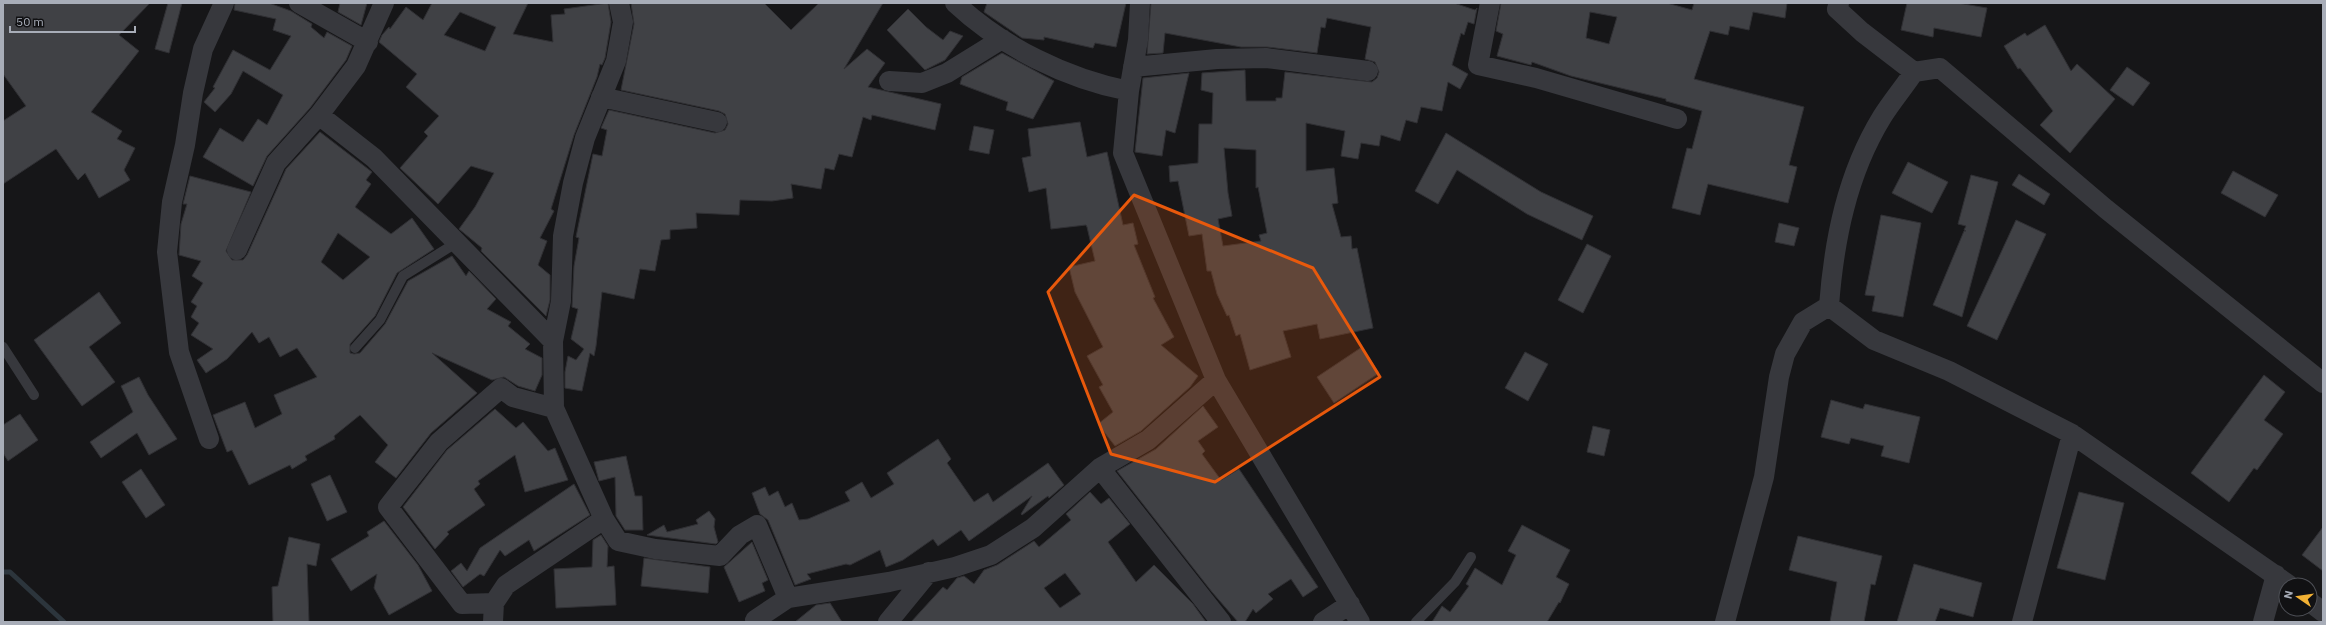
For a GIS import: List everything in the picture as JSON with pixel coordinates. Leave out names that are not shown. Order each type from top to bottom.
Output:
[{"type":"street","points":[[209,439],[179,352],[167,252],[172,202],[185,145],[193,93],[204,49],[224,3]]},
{"type":"street","points":[[300,3],[368,42]]},
{"type":"street","points":[[237,250],[276,162],[319,114],[356,66],[368,42],[384,3]]},
{"type":"street","points":[[619,3],[623,22],[616,61],[585,138],[573,183],[563,236],[561,302],[553,340],[554,408],[604,519],[618,541],[655,549],[720,556],[740,535],[757,525],[788,598]]},
{"type":"street","points":[[955,3],[974,21],[1002,39],[1042,61],[1101,85],[1129,91]]},
{"type":"street","points":[[1140,3],[1123,153],[1216,380],[1360,622]]},
{"type":"street","points":[[1490,3],[1478,65],[1536,78],[1677,119]]},
{"type":"street","points":[[1838,3],[1837,9],[1862,32],[1914,72]]},
{"type":"street","points":[[889,81],[922,83],[947,73],[1002,39]]},
{"type":"street","points":[[1133,67],[1240,58],[1308,62],[1368,71]]},
{"type":"street","points":[[1829,306],[1832,266],[1840,218],[1856,171],[1882,117],[1914,72],[1940,68],[2106,209],[2323,384]]},
{"type":"street","points":[[601,97],[717,122]]},
{"type":"street","points":[[319,114],[374,158],[553,340]]},
{"type":"street","points":[[1829,306],[1874,340],[1949,371],[2072,434],[2279,577]]},
{"type":"street","points":[[1725,622],[1764,477],[1779,377],[1785,354],[1803,322],[1829,306]]},
{"type":"street","points":[[755,620],[788,598],[889,582],[929,572],[954,568],[991,555],[1033,528],[1100,468],[1148,440],[1216,380]]},
{"type":"street","points":[[554,408],[513,397],[501,388],[439,442],[388,507],[462,604],[494,612],[506,585],[604,519]]},
{"type":"street","points":[[2022,622],[2072,434]]},
{"type":"street","points":[[1100,468],[1221,622]]},
{"type":"street","points":[[888,622],[929,572]]},
{"type":"street","points":[[2263,622],[2278,590]]},
{"type":"street","points":[[1323,622],[1350,604]]},
{"type":"lane","points":[[355,348],[380,320],[403,276],[456,243]]},
{"type":"lane","points":[[3,347],[34,395]]},
{"type":"lane","points":[[1416,622],[1454,582],[1472,558]]},
{"type":"highlighted area","points":[[1134,195],[1313,268],[1380,377],[1215,482],[1111,454],[1048,292]]},
{"type":"building","points":[[3,3],[150,3],[119,35],[139,51],[91,112],[122,131],[117,139],[135,148],[124,170],[130,180],[99,198],[85,173],[78,180],[56,149],[3,184],[3,121],[26,106],[3,74]]},
{"type":"building","points":[[168,3],[182,3],[169,53],[155,49]]},
{"type":"building","points":[[235,3],[269,3],[291,11],[312,24],[311,27],[324,38],[327,32],[352,46],[346,60],[310,108],[267,156],[253,186],[203,157],[220,128],[243,142],[258,119],[267,125],[283,95],[243,71],[231,94],[215,112],[204,102],[215,88],[213,87],[233,50],[270,70],[291,36],[273,30],[276,19],[234,10]]},
{"type":"building","points":[[340,3],[367,3],[361,25],[338,12]]},
{"type":"building","points":[[432,3],[528,3],[513,34],[553,42],[551,15],[565,14],[564,9],[608,3],[611,22],[605,58],[602,65],[600,64],[597,77],[574,135],[551,209],[554,211],[540,238],[547,241],[538,265],[550,275],[550,300],[546,316],[481,251],[482,248],[459,229],[475,207],[494,173],[471,166],[438,204],[400,168],[428,136],[424,132],[439,116],[406,87],[417,74],[379,42],[382,35],[389,27],[390,29],[406,7],[423,20]],"holes":[[[460,12],[496,27],[485,51],[444,35]]]},
{"type":"building","points":[[631,3],[764,3],[791,30],[819,3],[883,3],[844,69],[867,49],[885,63],[868,87],[941,104],[935,130],[872,115],[871,120],[863,117],[852,157],[839,154],[834,170],[825,168],[821,189],[791,184],[793,198],[772,201],[740,200],[739,215],[696,213],[697,228],[670,230],[670,239],[661,240],[655,271],[640,269],[634,299],[602,292],[594,356],[590,353],[582,391],[565,388],[565,372],[568,356],[576,360],[584,349],[571,339],[578,309],[572,307],[574,266],[579,238],[576,237],[593,154],[602,156],[607,130],[601,128],[609,110],[715,133],[725,130],[728,124],[725,114],[719,111],[621,90],[634,24]]},
{"type":"building","points":[[987,3],[1126,3],[1116,47],[1095,43],[1093,48],[1044,37],[1044,40],[1022,38],[984,12]]},
{"type":"building","points":[[1151,3],[1454,3],[1475,10],[1477,8],[1474,24],[1468,22],[1464,35],[1461,33],[1452,65],[1468,74],[1460,89],[1448,82],[1442,111],[1421,107],[1417,123],[1406,120],[1400,141],[1381,135],[1379,146],[1361,143],[1358,159],[1341,156],[1345,131],[1306,123],[1306,171],[1334,168],[1338,203],[1332,204],[1341,237],[1351,236],[1352,249],[1357,248],[1373,328],[1320,339],[1317,324],[1283,331],[1291,357],[1250,370],[1240,334],[1236,336],[1229,315],[1227,316],[1217,294],[1211,271],[1207,271],[1202,234],[1189,236],[1178,181],[1170,182],[1169,166],[1198,163],[1199,124],[1212,124],[1213,93],[1201,90],[1202,73],[1245,70],[1246,101],[1276,101],[1276,98],[1282,98],[1285,72],[1372,82],[1377,78],[1379,72],[1375,62],[1365,59],[1371,27],[1327,18],[1325,28],[1321,27],[1317,53],[1267,47],[1241,47],[1165,33],[1163,53],[1147,54]],"holes":[[[1224,148],[1256,150],[1256,188],[1258,187],[1267,233],[1259,235],[1261,241],[1223,246],[1218,219],[1232,216],[1228,193]]]},
{"type":"building","points":[[1501,3],[1667,3],[1692,10],[1694,3],[1787,3],[1785,18],[1753,12],[1749,30],[1730,26],[1728,35],[1710,31],[1694,79],[1804,107],[1789,165],[1797,167],[1788,203],[1708,184],[1700,215],[1672,208],[1687,148],[1692,149],[1702,111],[1666,101],[1666,99],[1571,76],[1532,62],[1531,65],[1497,56],[1503,34],[1496,31]],"holes":[[[1590,12],[1617,17],[1609,44],[1586,38]]]},
{"type":"building","points":[[1907,3],[1958,3],[1987,8],[1981,37],[1934,28],[1933,37],[1901,30]]},
{"type":"building","points":[[908,9],[926,27],[943,40],[950,31],[963,36],[945,60],[925,70],[887,30]]},
{"type":"building","points":[[2045,25],[2071,71],[2077,64],[2115,99],[2070,153],[2040,125],[2053,111],[2020,68],[2018,69],[2004,46],[2025,33],[2027,36]]},
{"type":"building","points":[[1002,53],[1054,81],[1033,119],[1006,110],[1008,102],[960,84],[962,77]]},
{"type":"building","points":[[2127,67],[2150,83],[2133,106],[2110,90]]},
{"type":"building","points":[[1189,73],[1175,133],[1166,130],[1162,156],[1135,152],[1143,78]]},
{"type":"building","points":[[1080,122],[1087,157],[1107,152],[1123,225],[1133,223],[1138,244],[1134,245],[1155,297],[1153,298],[1174,337],[1161,345],[1198,376],[1190,387],[1141,431],[1115,446],[1098,424],[1113,412],[1099,387],[1103,385],[1087,356],[1103,347],[1075,292],[1069,267],[1095,261],[1087,227],[1086,225],[1051,229],[1046,188],[1029,192],[1022,158],[1031,156],[1028,129]]},
{"type":"building","points":[[974,126],[994,130],[989,154],[969,150]]},
{"type":"building","points":[[320,132],[372,172],[366,180],[371,184],[355,207],[391,234],[412,218],[434,249],[397,273],[375,316],[350,344],[350,353],[360,353],[385,324],[408,281],[452,256],[466,276],[469,271],[496,299],[487,309],[511,322],[508,326],[530,344],[525,349],[542,358],[542,375],[535,391],[518,386],[504,377],[492,380],[432,353],[477,393],[431,433],[396,478],[375,462],[388,445],[360,415],[334,436],[335,439],[305,456],[307,460],[292,469],[290,465],[249,485],[232,450],[227,452],[213,415],[245,402],[255,428],[282,414],[274,395],[317,377],[297,348],[280,357],[269,337],[259,343],[252,332],[227,359],[206,373],[197,360],[213,349],[191,335],[199,323],[191,317],[197,306],[191,302],[203,283],[192,276],[201,261],[179,255],[181,224],[187,204],[183,204],[190,176],[251,192],[226,251],[232,260],[243,260],[247,255],[286,169]],"holes":[[[338,233],[370,257],[343,280],[321,262]]]},
{"type":"building","points":[[1446,133],[1541,192],[1593,216],[1582,240],[1527,214],[1457,170],[1438,204],[1415,191]]},
{"type":"building","points":[[1908,162],[1948,182],[1932,213],[1892,193]]},
{"type":"building","points":[[2233,171],[2278,195],[2265,217],[2221,193]]},
{"type":"building","points":[[2019,174],[2050,194],[2044,205],[2012,185]]},
{"type":"building","points":[[1971,175],[1998,182],[1962,317],[1933,305],[1964,231],[1966,231],[1964,230],[1966,226],[1958,224]]},
{"type":"building","points":[[1881,215],[1921,223],[1903,317],[1872,311],[1875,296],[1865,295]]},
{"type":"building","points":[[2016,220],[2046,234],[1997,340],[1967,326]]},
{"type":"building","points":[[1779,223],[1799,228],[1794,246],[1775,242]]},
{"type":"building","points":[[1587,244],[1611,256],[1583,313],[1558,300]]},
{"type":"building","points":[[99,292],[121,323],[89,347],[115,382],[82,406],[34,340]]},
{"type":"building","points":[[1362,347],[1379,373],[1334,403],[1317,377]]},
{"type":"building","points":[[1525,352],[1548,364],[1528,401],[1505,388]]},
{"type":"building","points":[[2264,375],[2285,392],[2264,420],[2283,434],[2257,470],[2254,468],[2229,502],[2191,473]]},
{"type":"building","points":[[139,377],[148,395],[177,439],[149,455],[137,433],[101,458],[90,442],[133,412],[121,386]]},
{"type":"building","points":[[1831,400],[1863,409],[1865,404],[1920,417],[1909,463],[1881,456],[1884,446],[1851,438],[1849,444],[1821,437]]},
{"type":"building","points":[[1203,406],[1218,427],[1198,441],[1205,451],[1202,454],[1221,480],[1239,469],[1318,587],[1303,597],[1291,579],[1268,594],[1273,599],[1256,613],[1253,609],[1245,622],[1238,622],[1212,592],[1117,471],[1156,449]]},
{"type":"building","points":[[495,409],[516,428],[523,422],[548,451],[555,448],[568,480],[525,492],[515,455],[478,481],[480,484],[474,489],[485,505],[447,532],[449,534],[435,549],[403,507],[447,450]]},
{"type":"building","points":[[20,414],[38,440],[8,461],[3,453],[3,425]]},
{"type":"building","points":[[1593,426],[1610,430],[1604,456],[1587,452]]},
{"type":"building","points":[[938,439],[951,459],[947,463],[974,502],[988,493],[993,502],[1048,463],[1064,485],[1049,498],[1048,496],[1022,515],[1021,514],[1032,496],[969,541],[961,530],[938,546],[933,539],[903,560],[886,567],[880,550],[850,565],[846,564],[807,574],[811,579],[795,585],[768,520],[760,514],[752,493],[765,487],[769,496],[778,491],[785,507],[792,503],[799,520],[808,519],[850,501],[845,492],[862,482],[871,498],[894,484],[887,473]]},
{"type":"building","points":[[626,456],[635,496],[642,496],[643,530],[625,530],[616,516],[615,477],[599,481],[594,462]]},
{"type":"building","points":[[141,469],[165,505],[146,518],[122,482]]},
{"type":"building","points":[[330,475],[347,512],[327,521],[311,484]]},
{"type":"building","points":[[574,484],[590,515],[534,551],[529,540],[505,556],[500,550],[484,576],[480,574],[463,587],[451,571],[461,563],[467,571],[480,548]]},
{"type":"building","points":[[1090,492],[1101,504],[1109,498],[1130,524],[1108,542],[1136,582],[1154,565],[1193,604],[1206,622],[911,622],[943,587],[947,590],[957,578],[964,576],[974,584],[984,570],[997,565],[1034,541],[1039,547],[1071,520],[1066,514]],"holes":[[[1065,573],[1081,594],[1060,608],[1044,588]]]},
{"type":"building","points":[[2079,492],[2124,503],[2105,580],[2057,568]]},
{"type":"building","points":[[709,511],[715,519],[714,527],[718,542],[716,544],[647,535],[664,525],[667,532],[698,524],[696,520]]},
{"type":"building","points":[[384,521],[418,565],[432,591],[389,615],[374,588],[377,574],[351,591],[331,559],[369,536],[367,532]]},
{"type":"building","points":[[1522,525],[1570,550],[1556,577],[1569,584],[1560,603],[1559,602],[1547,622],[1432,622],[1442,606],[1450,612],[1469,586],[1466,584],[1475,568],[1502,585],[1516,555],[1508,551]]},
{"type":"building","points":[[2323,527],[2323,571],[2302,555]]},
{"type":"building","points":[[601,535],[608,546],[607,567],[614,566],[616,605],[556,608],[554,569],[592,567],[593,540]]},
{"type":"building","points":[[1798,536],[1882,556],[1875,585],[1871,584],[1864,622],[1830,622],[1837,582],[1789,570]]},
{"type":"building","points":[[289,537],[320,544],[316,566],[307,564],[309,622],[273,622],[272,587],[278,586]]},
{"type":"building","points":[[752,542],[768,580],[762,583],[765,591],[739,602],[724,567]]},
{"type":"building","points":[[644,558],[710,567],[708,593],[641,586]]},
{"type":"building","points":[[1914,564],[1982,583],[1973,617],[1940,608],[1935,622],[1897,622]]},
{"type":"building","points":[[830,603],[842,622],[795,622],[816,605]]},
{"type":"waterway","points":[[3,572],[10,572],[64,622]]}]
